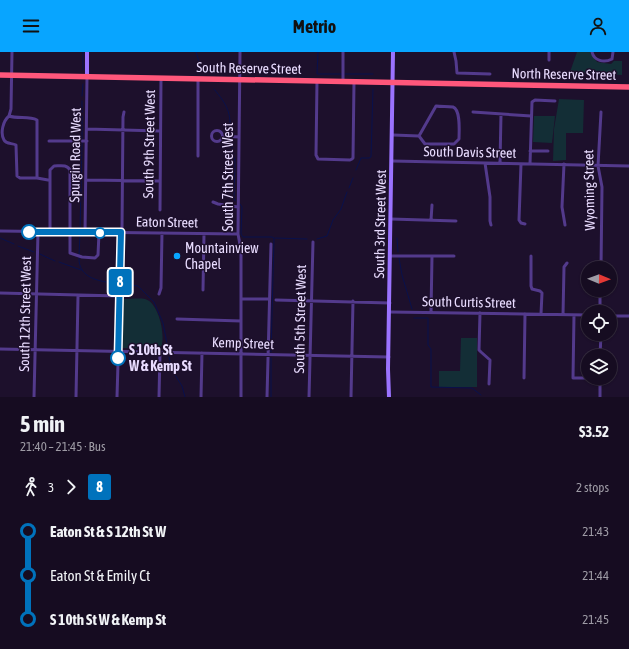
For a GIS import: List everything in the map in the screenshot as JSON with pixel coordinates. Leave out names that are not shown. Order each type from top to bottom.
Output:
[{"type":"highway","name":"South Reserve Street","points":[[0,75],[498,85]]},
{"type":"highway","name":"North Reserve Street","points":[[498,85],[629,87]]},
{"type":"main road","points":[[87,77],[88,52]]},
{"type":"main road","name":"South 3rd Street West","points":[[389,397],[393,52]]},
{"type":"street","points":[[12,52],[11,109],[9,116],[5,119],[2,126],[4,141],[16,145],[17,176],[20,178],[37,178],[48,180]]},
{"type":"street","name":"South 7th Street West","points":[[240,52],[238,207],[238,234],[241,250],[240,397]]},
{"type":"street","points":[[343,52],[343,82]]},
{"type":"street","points":[[454,52],[457,73],[490,74]]},
{"type":"street","points":[[548,52],[548,60]]},
{"type":"street","points":[[592,52],[593,56],[597,60],[606,61],[612,59],[613,52]]},
{"type":"street","name":"Spurgin Road West","points":[[86,233],[87,77]]},
{"type":"street","name":"South 9th Street West","points":[[160,210],[161,78]]},
{"type":"street","points":[[198,79],[198,156]]},
{"type":"street","points":[[317,82],[316,158],[352,160],[354,82]]},
{"type":"street","points":[[530,164],[532,102],[535,100],[555,100]]},
{"type":"street","points":[[392,135],[418,136],[425,144],[454,144],[459,139],[458,114],[456,109],[452,107],[436,106],[418,136]]},
{"type":"street","points":[[117,397],[122,129],[124,112]]},
{"type":"street","points":[[473,112],[531,116]]},
{"type":"street","name":"Wyoming Street","points":[[600,112],[598,166],[602,187],[601,261]]},
{"type":"street","points":[[500,163],[501,114]]},
{"type":"street","points":[[9,116],[37,120],[37,178]]},
{"type":"street","points":[[87,129],[160,131]]},
{"type":"street","points":[[223,136],[239,137]]},
{"type":"street","points":[[49,141],[87,141]]},
{"type":"street","points":[[530,151],[548,152]]},
{"type":"street","name":"South Davis Street","points":[[392,161],[629,166]]},
{"type":"street","points":[[485,163],[490,197],[491,225]]},
{"type":"street","points":[[521,164],[519,220],[521,223],[525,224]]},
{"type":"street","points":[[564,164],[562,207],[566,225]]},
{"type":"street","points":[[50,232],[50,170],[54,166],[66,166],[70,170],[70,253],[77,256],[94,258],[98,255],[99,233]]},
{"type":"street","points":[[86,180],[160,181]]},
{"type":"street","points":[[213,202],[238,207]]},
{"type":"street","points":[[431,220],[432,205]]},
{"type":"street","points":[[391,219],[456,221]]},
{"type":"street","name":"Eaton Street","points":[[0,231],[238,234]]},
{"type":"street","name":"South 12th Street West","points":[[34,397],[38,232]]},
{"type":"street","points":[[159,294],[161,288],[162,233]]},
{"type":"street","points":[[203,290],[204,234]]},
{"type":"street","name":"South 5th Street West","points":[[309,397],[313,242]]},
{"type":"street","points":[[267,397],[271,244]]},
{"type":"street","points":[[391,256],[454,256]]},
{"type":"street","points":[[431,313],[432,256]]},
{"type":"street","points":[[531,256],[531,286],[532,289],[542,293],[541,314]]},
{"type":"street","points":[[563,315],[564,267],[567,262]]},
{"type":"street","points":[[0,294],[119,296]]},
{"type":"street","points":[[76,397],[78,296]]},
{"type":"street","points":[[241,299],[269,299]]},
{"type":"street","points":[[276,300],[390,303]]},
{"type":"street","points":[[351,397],[353,302]]},
{"type":"street","name":"South Curtis Street","points":[[390,312],[581,315]]},
{"type":"street","points":[[480,313],[480,352],[490,360],[489,384]]},
{"type":"street","points":[[524,378],[525,314]]},
{"type":"street","points":[[574,315],[574,378],[581,378]]},
{"type":"street","points":[[617,316],[629,316]]},
{"type":"street","points":[[177,320],[241,321]]},
{"type":"street","name":"Kemp Street","points":[[0,349],[389,357]]},
{"type":"street","points":[[159,397],[160,352]]},
{"type":"street","points":[[200,397],[202,353]]},
{"type":"street","points":[[600,385],[600,397]]},
{"type":"shaded area","points":[[577,52],[590,52],[597,62],[611,64],[614,61],[622,61],[622,75],[570,72]]},
{"type":"shaded area","points":[[559,99],[584,100],[583,133],[566,133],[566,160],[553,161],[554,129]]},
{"type":"shaded area","points":[[534,116],[555,116],[552,143],[533,142]]},
{"type":"shaded area","points":[[123,299],[145,299],[154,307],[158,314],[163,337],[160,349],[122,348]]},
{"type":"shaded area","points":[[461,338],[477,338],[477,387],[439,387],[439,371],[460,371]]},
{"type":"waterway","points":[[83,52],[83,70]]},
{"type":"waterway","points":[[196,52],[202,71]]},
{"type":"waterway","points":[[318,52],[317,74],[341,74]]},
{"type":"waterway","points":[[345,74],[373,74]]},
{"type":"waterway","points":[[82,96],[83,84]]},
{"type":"waterway","points":[[214,89],[223,100],[228,110],[230,134]]},
{"type":"waterway","points":[[356,170],[361,158],[371,157],[373,89]]},
{"type":"waterway","points":[[82,101],[82,112]]},
{"type":"waterway","points":[[82,116],[82,139]]},
{"type":"waterway","points":[[230,138],[235,162],[235,201]]},
{"type":"waterway","points":[[80,231],[82,143]]},
{"type":"waterway","points":[[349,188],[353,178]]},
{"type":"waterway","points":[[317,239],[327,236],[333,220],[341,209],[347,192]]},
{"type":"waterway","points":[[240,204],[242,207],[241,234],[243,237],[274,238],[271,352]]},
{"type":"waterway","points":[[79,255],[80,234]]},
{"type":"waterway","points":[[0,238],[14,244]]},
{"type":"waterway","points":[[275,238],[307,239]]},
{"type":"waterway","points":[[397,238],[398,252]]},
{"type":"waterway","points":[[18,246],[34,252]]},
{"type":"waterway","points":[[40,254],[55,261]]},
{"type":"waterway","points":[[79,258],[82,270],[91,278],[116,283]]},
{"type":"waterway","points":[[399,258],[402,275],[412,309]]},
{"type":"waterway","points":[[59,262],[81,270]]},
{"type":"waterway","points":[[124,284],[138,286],[154,302],[163,323],[168,349]]},
{"type":"waterway","points":[[414,318],[428,318],[428,345],[431,349],[431,387],[472,388],[481,395]]},
{"type":"waterway","points":[[169,357],[172,370],[182,386],[185,397]]},
{"type":"waterway","points":[[271,358],[271,397]]},
{"type":"bus line","name":"8","points":[[29,232],[121,232],[118,358]]},
{"type":"place","name":"Mountainview Chapel","points":[[177,256]]},
{"type":"place","name":"S 10th St W & Kemp St","points":[[118,358]]}]
